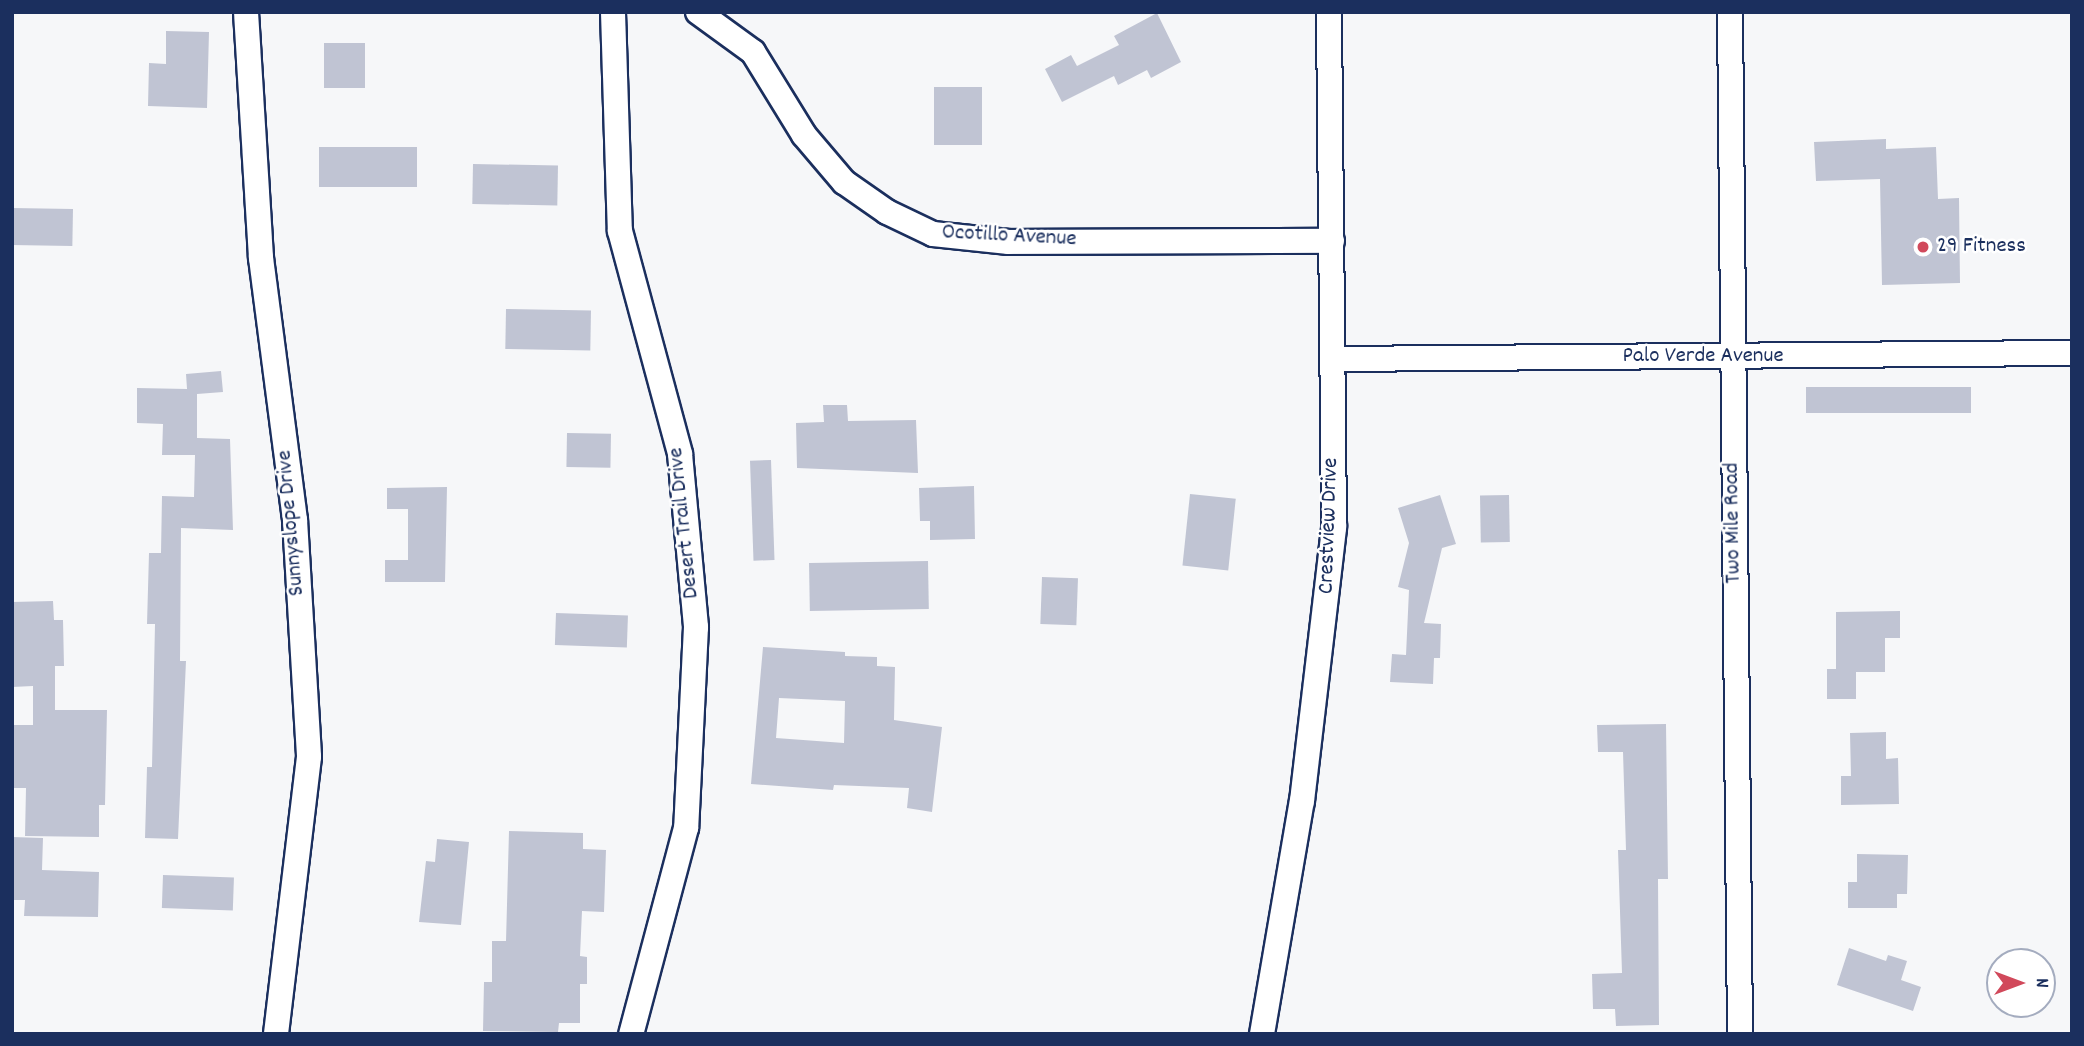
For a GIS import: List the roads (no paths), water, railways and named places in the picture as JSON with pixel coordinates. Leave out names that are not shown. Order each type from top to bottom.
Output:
[{"type":"street","name":"Sunnyslope Drive","points":[[246,12],[261,258],[295,520],[309,757],[276,1034]]},
{"type":"street","name":"Desert Trail Drive","points":[[613,12],[620,231],[680,454],[696,627],[686,828],[632,1034]]},
{"type":"street","name":"Ocotillo Avenue","points":[[698,12],[753,52],[804,135],[844,182],[887,212],[933,234],[1009,242],[1332,240]]},
{"type":"street","name":"Crestview Drive","points":[[1262,1034],[1324,638],[1334,527],[1329,12]]},
{"type":"street","name":"Two Mile Road","points":[[1730,12],[1740,1034]]},
{"type":"street","name":"Palo Verde Avenue","points":[[1334,359],[2072,353]]},
{"type":"place","name":"29 Fitness","points":[[1923,247]]}]
